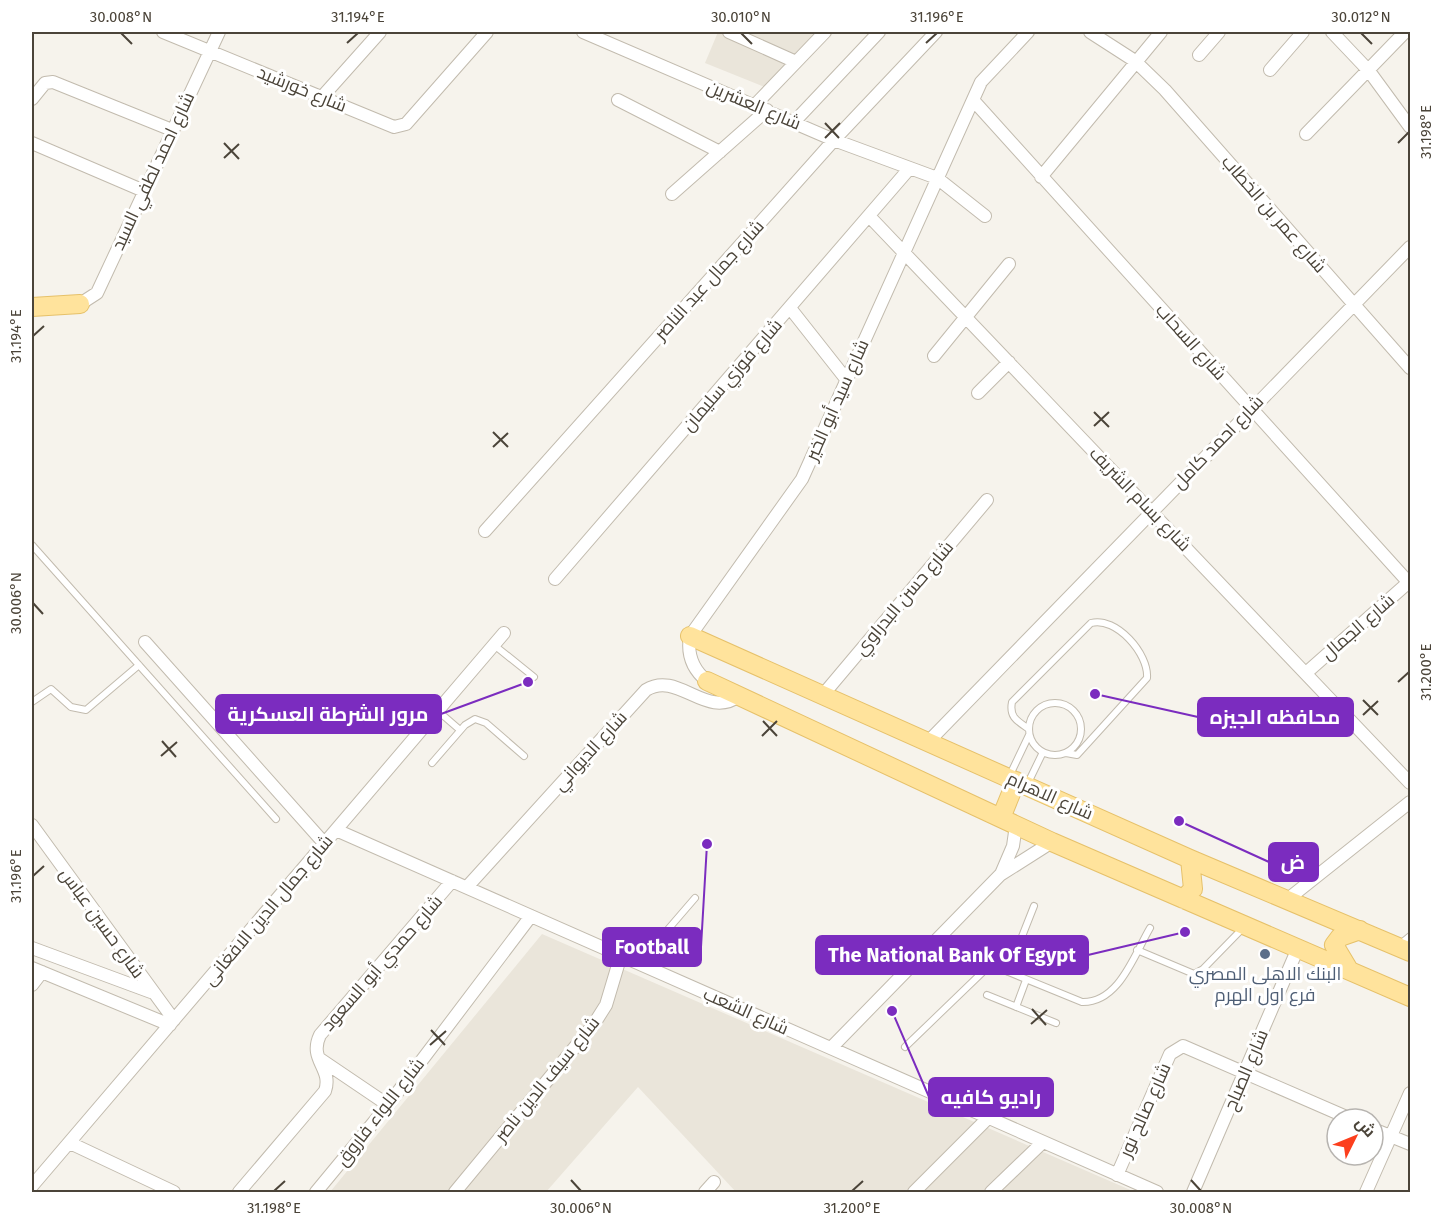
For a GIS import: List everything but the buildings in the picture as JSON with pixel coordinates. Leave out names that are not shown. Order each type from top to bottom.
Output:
[{"type":"main road","points":[[32,307],[80,304]]},
{"type":"main road","name":"شارع الاهرام","points":[[690,636],[1190,859],[1360,930],[1406,945]]},
{"type":"main road","points":[[706,681],[1052,842],[1410,997]]},
{"type":"main road","points":[[1009,822],[1017,781]]},
{"type":"main road","points":[[1184,899],[1193,890],[1190,859]]},
{"type":"main road","points":[[1349,970],[1334,945],[1340,937],[1360,930]]},
{"type":"street","name":"شارع خورشيد","points":[[163,32],[394,127],[406,124],[487,32]]},
{"type":"street","name":"شارع احمد لطفي السيد","points":[[80,304],[97,293],[219,32]]},
{"type":"street","points":[[322,97],[380,32]]},
{"type":"street","name":"شارع العشرين","points":[[583,32],[834,140],[938,178],[984,216]]},
{"type":"street","points":[[729,32],[796,62]]},
{"type":"street","points":[[672,194],[720,152],[761,107],[796,62],[825,32]]},
{"type":"street","points":[[794,122],[879,32]]},
{"type":"street","name":"شارع جمال عبد الناصر","points":[[485,531],[834,140],[936,32]]},
{"type":"street","name":"شارع سيد أبو الخير","points":[[690,636],[802,479],[973,100],[988,72],[1028,32]]},
{"type":"street","name":"شارع عمر بن الخطاب","points":[[1090,32],[1135,62],[1165,90],[1410,369]]},
{"type":"street","points":[[1041,177],[1161,32]]},
{"type":"street","points":[[1199,55],[1219,32]]},
{"type":"street","points":[[1270,70],[1303,32]]},
{"type":"street","points":[[1332,32],[1369,71],[1410,127]]},
{"type":"street","points":[[1306,134],[1405,32]]},
{"type":"street","points":[[32,99],[45,83],[52,82],[172,130]]},
{"type":"street","points":[[618,100],[720,152]]},
{"type":"street","name":"شارع السحاب","points":[[973,100],[1410,582]]},
{"type":"street","points":[[32,143],[144,191]]},
{"type":"street","name":"شارع فوزي سليمان","points":[[555,579],[909,169]]},
{"type":"street","name":"شارع بسام الشريف","points":[[869,216],[1410,783]]},
{"type":"street","name":"شارع احمد كامل","points":[[928,742],[1410,247]]},
{"type":"street","points":[[934,356],[1009,264]]},
{"type":"street","points":[[790,308],[846,379]]},
{"type":"street","points":[[978,393],[1009,362]]},
{"type":"street","name":"شارع حسن البدراوي","points":[[822,696],[987,500]]},
{"type":"street","name":"شارع الجمال","points":[[1306,673],[1410,582]]},
{"type":"street","name":"شارع جمال الدين الافغانى","points":[[32,1186],[504,633]]},
{"type":"street","points":[[690,636],[689,648],[692,663],[706,681]]},
{"type":"street","points":[[145,642],[324,843]]},
{"type":"street","name":"شارع الديواني","points":[[467,887],[646,690],[657,685],[669,685],[716,704],[733,700],[739,696]]},
{"type":"street","points":[[1288,899],[1410,802]]},
{"type":"street","points":[[1000,875],[1013,846],[1009,822]]},
{"type":"street","name":"شارع حسين عباس","points":[[32,825],[172,1023]]},
{"type":"street","name":"شارع الشعب","points":[[336,830],[1157,1192]]},
{"type":"street","points":[[831,1048],[1000,875],[1052,842]]},
{"type":"street","name":"شارع حمدي أبو السعود","points":[[316,1057],[320,1035],[452,881]]},
{"type":"street","name":"شارع اللواء فاروق","points":[[316,1192],[388,1105],[531,915]]},
{"type":"street","points":[[32,948],[152,992]]},
{"type":"street","name":"شارع الصباح","points":[[1193,1192],[1298,948]]},
{"type":"street","name":"شارع سيف الدين ناصر","points":[[455,1192],[594,1024],[606,1005],[621,955]]},
{"type":"street","points":[[32,985],[37,970],[172,1023]]},
{"type":"street","name":"شارع صالح نور","points":[[1117,1175],[1170,1054],[1176,1048],[1189,1048],[1245,1073]]},
{"type":"street","points":[[316,1057],[388,1105]]},
{"type":"street","points":[[239,1192],[325,1091],[327,1076],[316,1057]]},
{"type":"street","points":[[1245,1073],[1325,1108]]},
{"type":"street","points":[[1366,1192],[1410,1093]]},
{"type":"street","points":[[914,1192],[988,1118]]},
{"type":"street","points":[[1385,1134],[1410,1144]]},
{"type":"street","points":[[991,1192],[1043,1142]]},
{"type":"street","points":[[70,1143],[174,1192]]},
{"type":"street","points":[[705,1192],[714,1182]]},
{"type":"lane","points":[[32,545],[276,819]]},
{"type":"lane","points":[[1106,622],[1113,626],[1145,657],[1148,668],[1147,678],[1077,755],[1066,753],[1054,755],[1042,752],[1034,745],[1029,732],[1014,719],[1010,711],[1012,702],[1091,623],[1106,622]]},
{"type":"lane","points":[[494,645],[534,676]]},
{"type":"lane","points":[[32,702],[51,689],[75,710],[86,710],[139,665]]},
{"type":"lane","points":[[1017,781],[1033,715],[1044,705],[1065,705],[1077,715],[1081,729],[1077,743],[1066,753]]},
{"type":"lane","points":[[438,711],[460,730]]},
{"type":"lane","points":[[432,763],[469,721],[481,720],[524,756]]},
{"type":"lane","points":[[1017,781],[1042,752]]},
{"type":"lane","points":[[639,963],[695,898]]},
{"type":"lane","points":[[1008,972],[1034,906]]},
{"type":"lane","points":[[1137,950],[1194,974],[1203,969],[1245,926]]},
{"type":"lane","points":[[934,942],[1082,1002],[1098,1001],[1111,993],[1150,928]]},
{"type":"lane","points":[[905,1047],[990,965]]},
{"type":"lane","points":[[1016,1006],[1026,980]]},
{"type":"lane","points":[[987,995],[1056,1023]]},
{"type":"shaded area","points":[[718,32],[821,32],[767,88],[705,63]]},
{"type":"shaded area","points":[[542,934],[1135,1192],[736,1192],[638,1087],[546,1192],[330,1192]]},
{"type":"place","name":"مرور الشرطة العسكرية","points":[[528,682]]},
{"type":"place","name":"محافظه الجيزه","points":[[1095,694]]},
{"type":"place","name":"ض","points":[[1179,821]]},
{"type":"place","name":"Football","points":[[707,844]]},
{"type":"place","name":"The National Bank Of Egypt","points":[[1185,932]]},
{"type":"place","name":"البنك الاهلى المصري فرع اول الهرم","points":[[1265,954]]},
{"type":"place","name":"راديو كافيه","points":[[892,1011]]}]
